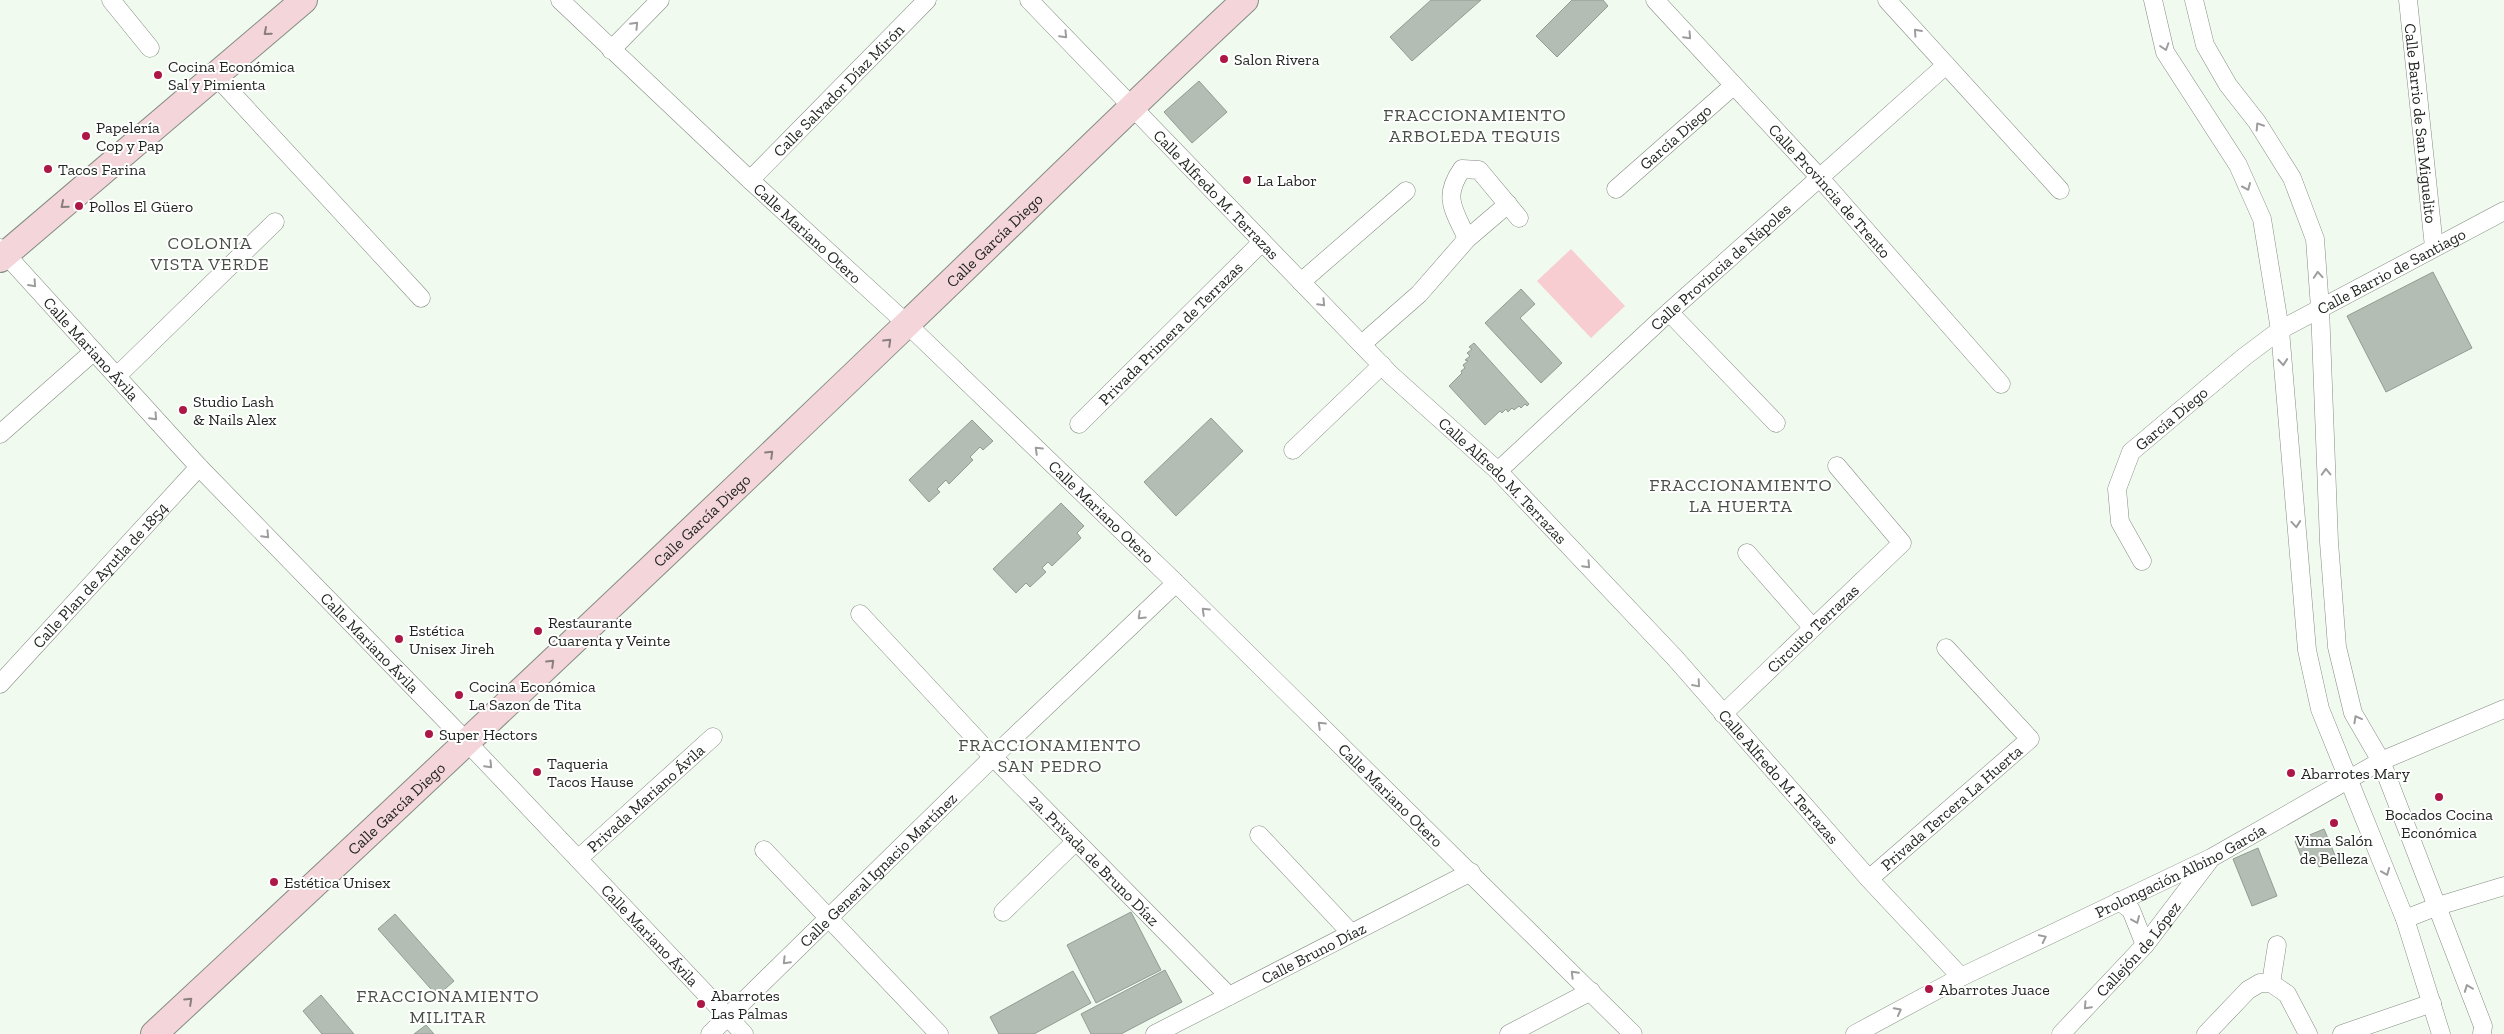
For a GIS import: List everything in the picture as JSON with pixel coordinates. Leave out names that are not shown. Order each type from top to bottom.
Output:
[{"type":"street","points":[[111,0],[150,48]]},
{"type":"street","points":[[2,254],[216,76],[304,0]]},
{"type":"street","name":"Calle Mariano Otero","points":[[560,0],[750,180],[907,324],[1176,582],[1471,872],[1632,1034]]},
{"type":"street","points":[[611,50],[660,0]]},
{"type":"street","name":"Calle Salvador Díaz Mirón","points":[[750,180],[927,0]]},
{"type":"street","name":"Calle Alfredo M. Terrazas","points":[[1029,0],[1382,365],[1498,471],[1675,658],[1869,879],[1961,977]]},
{"type":"street","name":"Calle García Diego","points":[[154,1034],[468,743],[907,324],[1132,105],[1245,0]]},
{"type":"street","name":"Calle Provincia de Trento","points":[[1655,0],[1819,177],[2001,384]]},
{"type":"street","points":[[1887,0],[2060,190]]},
{"type":"street","points":[[2153,0],[2165,52],[2238,165],[2262,219],[2280,330],[2307,650],[2320,708],[2405,919],[2441,1034]]},
{"type":"street","name":"Calle Barrio de San Miguelito","points":[[2408,0],[2434,247]]},
{"type":"street","points":[[2191,2],[2205,45],[2228,85],[2257,122],[2292,178],[2315,239],[2320,308],[2329,542],[2337,647],[2353,713],[2381,761],[2483,1026],[2482,1034]]},
{"type":"street","name":"Calle Provincia de Nápoles","points":[[1498,471],[1669,312],[1946,65]]},
{"type":"street","points":[[216,76],[421,298]]},
{"type":"street","name":"García Diego","points":[[1616,189],[1733,86]]},
{"type":"street","points":[[1467,239],[1450,199],[1452,184],[1462,169],[1479,170],[1520,218]]},
{"type":"street","points":[[1301,282],[1406,191]]},
{"type":"street","points":[[1362,344],[1419,294],[1467,239],[1508,204]]},
{"type":"street","name":"Calle Barrio de Santiago","points":[[2280,330],[2504,211]]},
{"type":"street","points":[[116,376],[275,222]]},
{"type":"street","name":"Privada Primera de Terrazas","points":[[1079,424],[1262,242]]},
{"type":"street","name":"Calle Mariano Ávila","points":[[2,254],[199,467],[468,743],[744,1034]]},
{"type":"street","points":[[1669,312],[1776,423]]},
{"type":"street","name":"García Diego","points":[[2142,561],[2120,522],[2119,514],[2117,489],[2131,452],[2244,357],[2280,330]]},
{"type":"street","points":[[0,434],[93,352]]},
{"type":"street","points":[[1293,450],[1382,365]]},
{"type":"street","name":"Circuito Terrazas","points":[[1723,714],[1902,543],[1838,466]]},
{"type":"street","name":"Calle Plan de Ayutla de 1854","points":[[0,684],[199,467]]},
{"type":"street","points":[[1747,553],[1812,627]]},
{"type":"street","name":"Calle General Ignacio Martínez","points":[[710,1034],[1176,582]]},
{"type":"street","name":"2a. Privada de Bruno Díaz","points":[[860,614],[993,758],[1229,996]]},
{"type":"street","name":"Privada Tercera La Huerta","points":[[1869,879],[2030,739],[1946,648]]},
{"type":"street","name":"Prolongación Albino García","points":[[1855,1034],[1961,977],[2211,858],[2381,761],[2504,709]]},
{"type":"street","name":"Privada Mariano Ávila","points":[[578,859],[713,737]]},
{"type":"street","points":[[1259,835],[1351,934]]},
{"type":"street","points":[[1003,912],[1076,841]]},
{"type":"street","points":[[764,850],[938,1034]]},
{"type":"street","name":"Callejón de López","points":[[2061,1034],[2145,944],[2211,858]]},
{"type":"street","name":"Calle Bruno Díaz","points":[[1155,1034],[1471,872]]},
{"type":"street","points":[[2405,919],[2438,906],[2504,886]]},
{"type":"street","points":[[2119,901],[2132,910],[2145,944]]},
{"type":"street","points":[[2271,983],[2277,945]]},
{"type":"street","points":[[2206,1034],[2248,990],[2260,983],[2271,983],[2287,994],[2308,1034]]},
{"type":"street","points":[[1509,1034],[1591,991]]},
{"type":"street","points":[[2342,1034],[2432,1003]]},
{"type":"shaded area","points":[[1571,249],[1625,306],[1591,338],[1537,281]]},
{"type":"building","points":[[1431,0],[1481,0],[1412,61],[1390,37]]},
{"type":"building","points":[[1572,0],[1603,0],[1608,6],[1557,57],[1536,36]]},
{"type":"building","points":[[1199,81],[1227,112],[1192,143],[1164,112]]},
{"type":"building","points":[[2433,272],[2472,348],[2386,392],[2347,316]]},
{"type":"building","points":[[1521,289],[1535,304],[1520,318],[1562,363],[1541,383],[1485,323]]},
{"type":"building","points":[[1474,343],[1529,404],[1527,406],[1525,404],[1521,408],[1519,406],[1514,410],[1512,408],[1508,412],[1506,409],[1502,413],[1500,411],[1485,425],[1449,386],[1465,368],[1463,365],[1468,361],[1465,360],[1470,356],[1467,353],[1472,349],[1469,347]]},
{"type":"building","points":[[1211,418],[1243,451],[1176,516],[1144,482]]},
{"type":"building","points":[[972,420],[993,441],[983,450],[980,447],[970,457],[973,460],[949,484],[946,480],[937,489],[940,492],[929,502],[909,480]]},
{"type":"building","points":[[1061,503],[1084,526],[1077,533],[1081,538],[1052,566],[1048,562],[1042,568],[1046,572],[1030,587],[1026,583],[1016,593],[993,569]]},
{"type":"building","points":[[2324,829],[2337,860],[2319,867],[2316,859],[2304,864],[2295,841]]},
{"type":"building","points":[[2258,848],[2277,896],[2252,906],[2233,859]]},
{"type":"building","points":[[1131,912],[1161,970],[1096,1003],[1067,945]]},
{"type":"building","points":[[395,914],[454,981],[437,996],[378,929]]},
{"type":"building","points":[[1165,970],[1182,1002],[1121,1034],[1091,1034],[1081,1014]]},
{"type":"building","points":[[1073,971],[1091,1003],[1034,1034],[999,1034],[990,1017]]},
{"type":"building","points":[[321,995],[354,1034],[322,1034],[303,1011]]},
{"type":"building","points":[[426,1025],[434,1034],[414,1034]]},
{"type":"place","name":"Salon Rivera","points":[[1224,59]]},
{"type":"place","name":"Cocina Económica Sal y Pimienta","points":[[158,75]]},
{"type":"place","name":"Papelería Cop y Pap","points":[[86,136]]},
{"type":"place","name":"Tacos Farina","points":[[48,169]]},
{"type":"place","name":"La Labor","points":[[1247,180]]},
{"type":"place","name":"Pollos El Güero","points":[[79,206]]},
{"type":"place","name":"Studio Lash & Nails Alex","points":[[183,410]]},
{"type":"place","name":"Restaurante Cuarenta y Veinte","points":[[538,631]]},
{"type":"place","name":"Estética Unisex Jireh","points":[[399,639]]},
{"type":"place","name":"Cocina Económica La Sazon de Tita","points":[[459,695]]},
{"type":"place","name":"Super Hectors","points":[[429,734]]},
{"type":"place","name":"Taqueria Tacos Hause","points":[[537,772]]},
{"type":"place","name":"Abarrotes Mary","points":[[2291,773]]},
{"type":"place","name":"Bocados Cocina Económica","points":[[2439,797]]},
{"type":"place","name":"Vima Salón de Belleza","points":[[2334,823]]},
{"type":"place","name":"Estética Unisex","points":[[274,882]]},
{"type":"place","name":"Abarrotes Juace","points":[[1929,989]]},
{"type":"place","name":"Abarrotes Las Palmas","points":[[701,1004]]},
{"type":"district","name":"FRACCIONAMIENTO ARBOLEDA TEQUIS","points":[[1475,125]]},
{"type":"district","name":"COLONIA VISTA VERDE","points":[[210,253]]},
{"type":"district","name":"FRACCIONAMIENTO LA HUERTA","points":[[1741,495]]},
{"type":"district","name":"FRACCIONAMIENTO SAN PEDRO","points":[[1050,755]]},
{"type":"district","name":"FRACCIONAMIENTO MILITAR","points":[[448,1006]]}]
